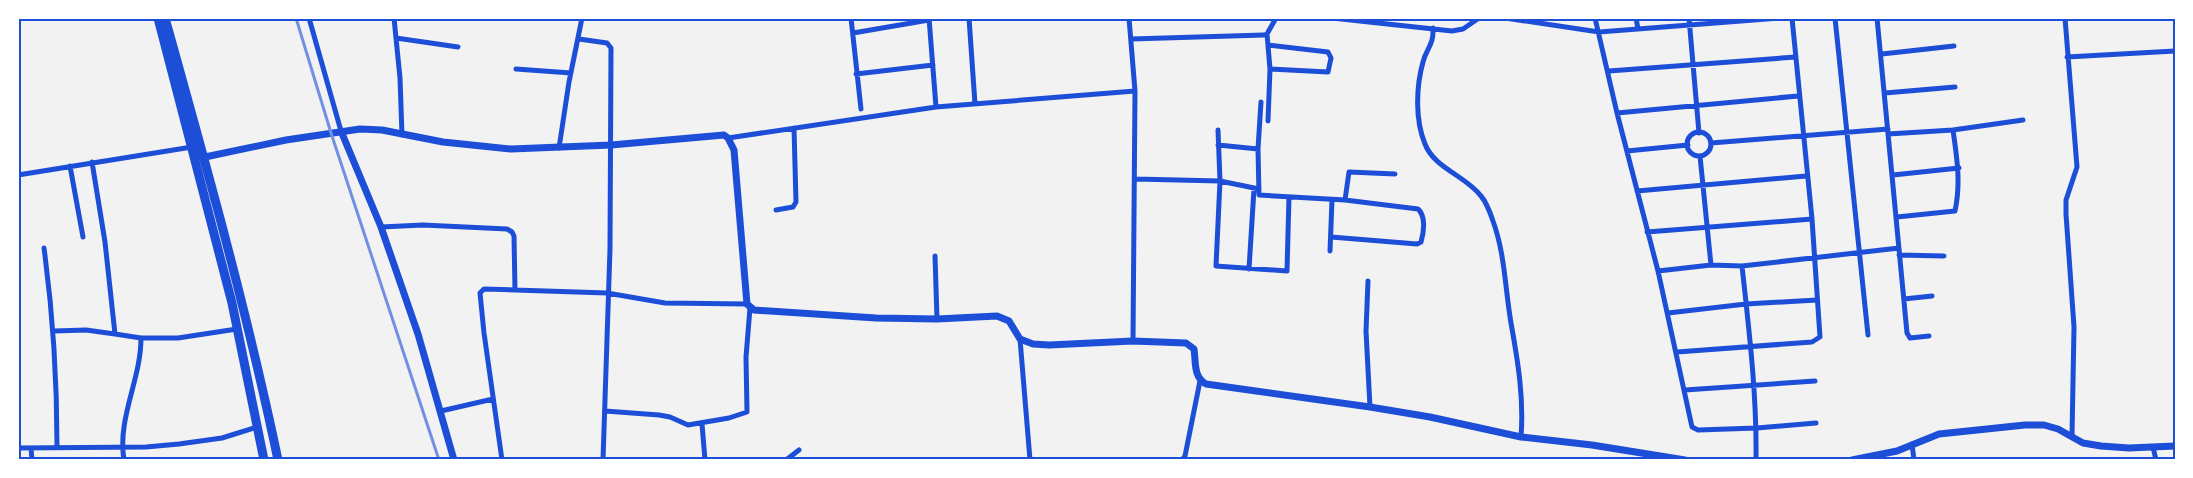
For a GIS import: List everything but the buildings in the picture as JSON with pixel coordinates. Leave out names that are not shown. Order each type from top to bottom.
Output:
[{"type":"highway","points":[[158,18],[237,329],[264,460]]},
{"type":"highway","points":[[165,18],[205,158],[261,380],[278,460]]},
{"type":"street","points":[[309,18],[341,131],[381,227],[418,334],[454,460]]},
{"type":"street","points":[[394,18],[402,135]]},
{"type":"street","points":[[559,148],[582,18]]},
{"type":"street","points":[[851,18],[861,109]]},
{"type":"street","points":[[969,18],[975,104]]},
{"type":"street","points":[[1129,18],[1135,91],[1133,341]]},
{"type":"street","points":[[1268,121],[1270,69],[1267,34],[1276,18]]},
{"type":"street","points":[[1332,18],[1452,31],[1463,29],[1479,18]]},
{"type":"street","points":[[1505,18],[1547,21],[1599,32],[1690,21],[1780,18]]},
{"type":"street","points":[[1595,18],[1658,271],[1694,429],[1757,428],[1816,423]]},
{"type":"street","points":[[1636,18],[1638,29]]},
{"type":"street","points":[[1677,352],[1816,341],[1820,337],[1812,219],[1792,18]]},
{"type":"street","points":[[1835,18],[1868,334]]},
{"type":"street","points":[[1877,18],[1908,336],[1929,336]]},
{"type":"street","points":[[2065,18],[2077,167],[2066,200],[2074,327],[2072,436]]},
{"type":"street","points":[[853,33],[929,19],[936,107]]},
{"type":"street","points":[[1690,21],[1699,133]]},
{"type":"street","points":[[1433,28],[1432,43],[1422,63],[1420,83],[1418,106],[1423,136],[1428,150],[1452,173],[1481,195],[1496,230],[1504,259],[1511,323],[1518,359],[1523,412],[1521,437]]},
{"type":"street","points":[[1131,39],[1267,34]]},
{"type":"street","points":[[396,38],[458,47]]},
{"type":"street","points":[[579,39],[607,43],[611,48],[611,146],[603,460]]},
{"type":"street","points":[[1268,45],[1328,52],[1330,55],[1328,72],[1270,69]]},
{"type":"street","points":[[1882,54],[1954,46]]},
{"type":"street","points":[[2067,57],[2175,51]]},
{"type":"street","points":[[1609,71],[1796,57]]},
{"type":"street","points":[[856,74],[933,65]]},
{"type":"street","points":[[516,69],[571,73]]},
{"type":"street","points":[[1885,93],[1955,87]]},
{"type":"street","points":[[728,138],[936,107],[1135,91]]},
{"type":"street","points":[[1617,113],[1798,96]]},
{"type":"street","points":[[1249,269],[1257,189],[1261,102]]},
{"type":"street","points":[[1711,143],[1847,132],[1953,130],[2023,120]]},
{"type":"street","points":[[776,210],[793,207],[796,202],[794,129]]},
{"type":"street","points":[[205,158],[286,140],[341,131],[382,130],[478,147],[511,149],[611,146],[724,135],[734,150],[748,306],[746,357],[749,409],[745,414],[738,416],[688,425],[659,415],[605,411]]},
{"type":"street","points":[[1218,130],[1220,181],[1215,265],[1287,271],[1289,197]]},
{"type":"street","points":[[1897,218],[1955,211],[1960,191],[1953,130]]},
{"type":"street","points":[[1699,133],[1706,134],[1711,143],[1708,152],[1700,156],[1693,154],[1688,145],[1691,136],[1699,133]]},
{"type":"street","points":[[1218,145],[1258,149]]},
{"type":"street","points":[[1627,151],[1688,145]]},
{"type":"street","points":[[18,175],[192,147]]},
{"type":"street","points":[[1700,156],[1710,266]]},
{"type":"street","points":[[92,162],[105,242],[114,334]]},
{"type":"street","points":[[70,166],[83,237]]},
{"type":"street","points":[[1893,175],[1959,168]]},
{"type":"street","points":[[1345,200],[1349,172],[1395,174]]},
{"type":"street","points":[[1637,190],[1806,176]]},
{"type":"street","points":[[1135,178],[1220,181],[1257,189]]},
{"type":"street","points":[[1257,189],[1259,195],[1345,200],[1418,208],[1423,216],[1421,242],[1418,244],[1331,237]]},
{"type":"street","points":[[1330,251],[1332,200]]},
{"type":"street","points":[[1647,232],[1812,219]]},
{"type":"street","points":[[381,227],[423,225],[507,229],[514,236],[516,290]]},
{"type":"street","points":[[44,248],[54,331],[57,446]]},
{"type":"street","points":[[1658,271],[1710,266],[1742,266],[1860,253],[1899,252],[1944,256]]},
{"type":"street","points":[[935,256],[937,319]]},
{"type":"street","points":[[1742,266],[1757,428],[1756,460]]},
{"type":"street","points":[[1368,281],[1366,331],[1370,407]]},
{"type":"street","points":[[502,460],[480,293],[484,289],[607,293],[665,303],[748,306],[754,310],[814,315],[937,319],[997,316],[1004,318],[1013,325],[1020,339],[1030,460]]},
{"type":"street","points":[[1904,299],[1932,296]]},
{"type":"street","points":[[1668,313],[1746,304],[1818,300]]},
{"type":"street","points":[[54,331],[86,330],[141,338],[178,338],[237,329]]},
{"type":"street","points":[[124,460],[122,447],[128,399],[138,371],[141,338]]},
{"type":"street","points":[[1020,339],[1033,344],[1049,345],[1133,341],[1190,344],[1194,349],[1195,367],[1200,381],[1185,456],[1182,460]]},
{"type":"street","points":[[1200,381],[1233,389],[1430,417],[1521,437],[1592,445],[1685,460]]},
{"type":"street","points":[[1684,390],[1815,381]]},
{"type":"street","points":[[441,411],[493,399]]},
{"type":"street","points":[[702,424],[705,460]]},
{"type":"street","points":[[1852,460],[1882,456],[1939,434],[1957,430],[2025,425],[2044,425],[2058,429],[2083,443],[2101,446],[2175,447]]},
{"type":"street","points":[[18,448],[179,444],[222,438],[257,427]]},
{"type":"street","points":[[1912,444],[1914,460]]},
{"type":"street","points":[[2153,447],[2156,460]]},
{"type":"street","points":[[31,448],[32,460]]},
{"type":"street","points":[[786,460],[799,450]]},
{"type":"railway","points":[[296,18],[331,133],[439,460]]}]
